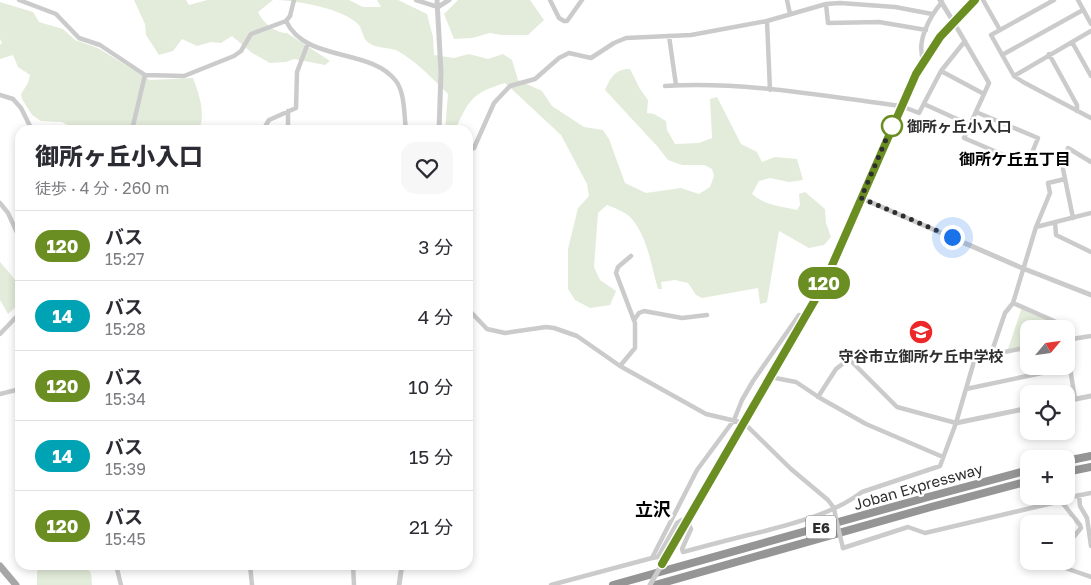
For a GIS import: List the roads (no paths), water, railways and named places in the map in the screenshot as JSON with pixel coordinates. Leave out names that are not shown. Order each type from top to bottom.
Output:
[{"type":"highway","points":[[1075,459],[1091,456]]},
{"type":"highway","points":[[1075,470],[1091,467]]},
{"type":"highway","name":"Joban Expressway","points":[[613,585],[1020,472]]},
{"type":"highway","name":"Joban Expressway","points":[[655,585],[1020,483]]},
{"type":"main road","points":[[0,566],[16,585]]},
{"type":"street","points":[[19,0],[56,14],[79,38],[100,45],[145,74],[184,76],[234,56],[241,51],[251,34],[286,21],[290,16],[294,0]]},
{"type":"street","points":[[416,0],[438,6],[449,0]]},
{"type":"street","points":[[437,0],[441,72],[439,125]]},
{"type":"street","points":[[550,0],[560,18],[566,21],[582,0]]},
{"type":"street","points":[[787,0],[790,14]]},
{"type":"street","points":[[812,0],[813,6]]},
{"type":"street","points":[[896,8],[897,0]]},
{"type":"street","points":[[650,585],[823,286],[901,106],[924,61],[940,37],[975,0]]},
{"type":"street","points":[[983,0],[1000,30]]},
{"type":"street","points":[[1054,0],[991,35],[1014,76],[1091,118]]},
{"type":"street","points":[[1078,0],[1091,24]]},
{"type":"street","points":[[924,61],[921,54],[926,30],[932,14],[941,1],[989,83],[964,138],[1027,165],[1038,138],[976,112]]},
{"type":"street","points":[[473,148],[494,103],[510,86],[535,79],[559,58],[569,53],[591,58],[614,43],[626,38],[691,35],[767,21],[813,6],[840,2],[869,2],[932,14]]},
{"type":"street","points":[[826,4],[828,23],[879,22],[926,30]]},
{"type":"street","points":[[1002,55],[1083,10]]},
{"type":"street","points":[[286,21],[289,28],[308,43],[383,70],[396,82],[401,94],[405,125]]},
{"type":"street","points":[[767,21],[770,90]]},
{"type":"street","points":[[1014,76],[1091,31]]},
{"type":"street","points":[[669,36],[676,85]]},
{"type":"street","points":[[665,86],[728,86],[770,90],[901,106],[919,113],[941,71],[965,41]]},
{"type":"street","points":[[1072,42],[1091,76]]},
{"type":"street","points":[[266,125],[269,120],[296,108],[297,72],[308,43]]},
{"type":"street","points":[[1049,54],[1077,105],[1077,111]]},
{"type":"street","points":[[941,71],[984,94]]},
{"type":"street","points":[[133,125],[145,74]]},
{"type":"street","points":[[0,95],[13,99],[21,108],[30,125]]},
{"type":"street","points":[[924,104],[970,124]]},
{"type":"street","points":[[288,111],[288,125]]},
{"type":"street","points":[[1073,218],[1062,164],[1068,148],[1091,162]]},
{"type":"street","points":[[991,354],[1005,313],[1013,303],[1022,268],[1050,193],[1048,182],[1065,178]]},
{"type":"street","points":[[861,198],[1022,268],[1091,295]]},
{"type":"street","points":[[0,203],[8,213],[15,228]]},
{"type":"street","points":[[1036,227],[1091,213]]},
{"type":"street","points":[[1055,222],[1056,235],[1091,252]]},
{"type":"street","points":[[620,366],[635,348],[635,323],[616,273],[618,267],[631,256]]},
{"type":"street","points":[[1013,303],[1052,320]]},
{"type":"street","points":[[634,320],[638,313],[644,311],[682,318],[707,315]]},
{"type":"street","points":[[473,314],[487,329],[505,333],[546,327],[577,336],[620,366],[706,414],[744,423],[790,469],[828,500],[834,508],[843,548],[908,527],[925,533],[1043,505]]},
{"type":"street","points":[[652,558],[696,470],[734,420],[742,400],[753,381],[792,324],[799,315],[806,316]]},
{"type":"street","points":[[0,334],[15,318]]},
{"type":"street","points":[[1075,340],[1091,336]]},
{"type":"street","points":[[687,521],[691,529],[682,549],[683,552],[790,524],[834,508],[862,492],[940,466],[956,423],[974,358],[1020,349]]},
{"type":"street","points":[[818,397],[836,369],[849,359],[897,406],[956,423],[1020,410]]},
{"type":"street","points":[[966,389],[1032,375]]},
{"type":"street","points":[[1072,375],[1076,399],[1091,396]]},
{"type":"street","points":[[770,377],[796,382],[818,397],[866,424],[943,457]]},
{"type":"street","points":[[0,394],[15,390]]},
{"type":"street","points":[[1075,496],[1091,493]]},
{"type":"street","points":[[1079,495],[1080,506],[1087,518],[1091,546]]},
{"type":"street","points":[[1063,505],[1072,515]]},
{"type":"street","points":[[1075,519],[1081,528],[1075,535]]},
{"type":"street","points":[[551,585],[658,556],[676,523],[682,520],[687,521]]},
{"type":"street","points":[[117,570],[121,585]]},
{"type":"street","points":[[250,570],[252,585]]},
{"type":"street","points":[[353,570],[354,585]]},
{"type":"street","points":[[399,585],[401,570]]},
{"type":"street","points":[[1071,570],[1091,577]]},
{"type":"place","name":"御所ヶ丘小入口","points":[[892,126]]},
{"type":"place","name":"守谷市立御所ケ丘中学校","points":[[921,332]]},
{"type":"district","name":"御所ケ丘五丁目","points":[[1015,159]]},
{"type":"district","name":"立沢","points":[[653,509]]}]
